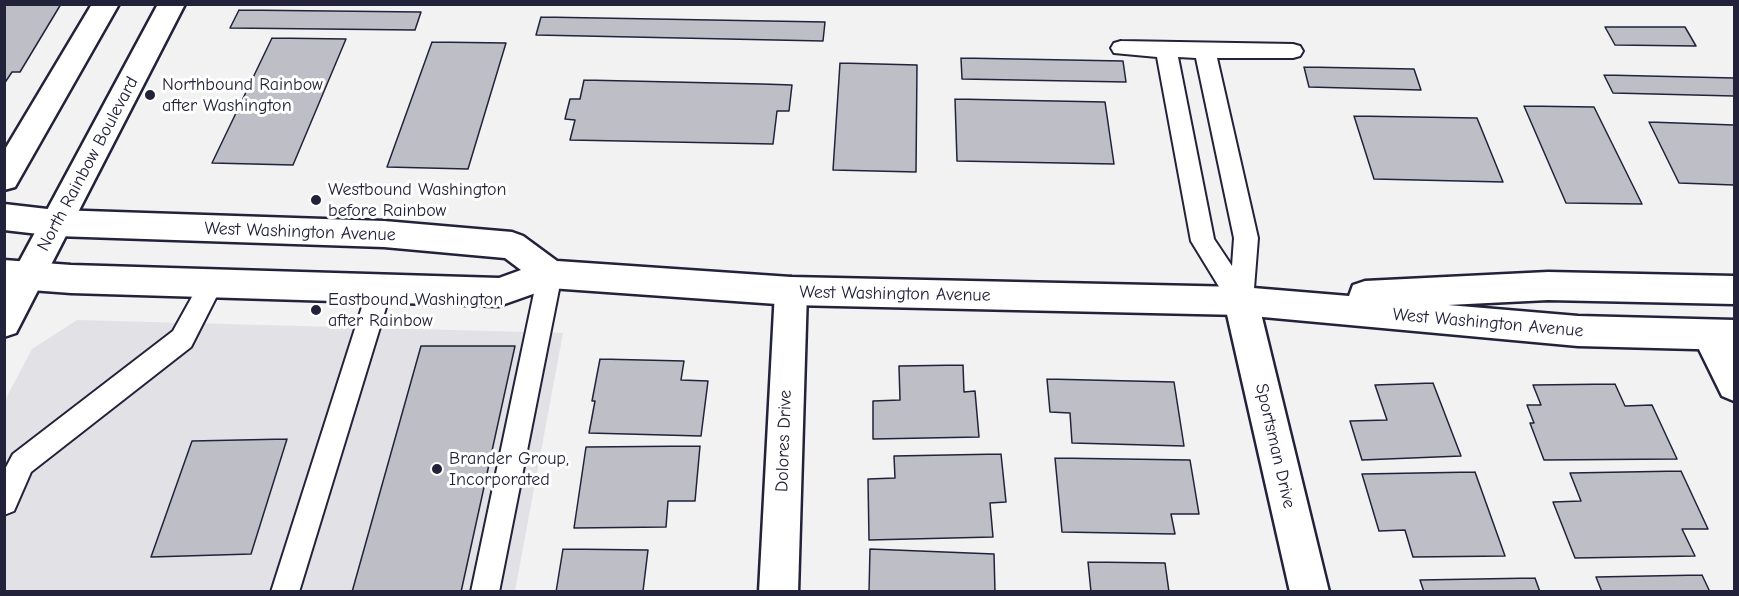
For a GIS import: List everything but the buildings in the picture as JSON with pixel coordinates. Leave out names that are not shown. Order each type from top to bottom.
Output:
[{"type":"main road","points":[[4,178],[106,4]]},
{"type":"main road","name":"North Rainbow Boulevard","points":[[4,323],[16,276],[56,224],[172,4]]},
{"type":"main road","name":"West Washington Avenue","points":[[4,218],[56,224],[384,234],[512,245],[550,274]]},
{"type":"main road","name":"West Washington Avenue","points":[[16,276],[499,292],[550,274],[791,291],[1241,301],[1578,331],[1722,335]]},
{"type":"main road","name":"West Washington Avenue","points":[[1241,301],[1548,286],[1734,290]]},
{"type":"main road","name":"Dolores Drive","points":[[778,591],[791,291]]},
{"type":"main road","name":"Sportsman Drive","points":[[1241,301],[1310,591]]},
{"type":"main road","points":[[1722,335],[1734,385]]},
{"type":"lane","points":[[1121,48],[1293,51]]},
{"type":"lane","points":[[1166,50],[1203,241],[1241,301]]},
{"type":"lane","points":[[1205,51],[1246,238],[1241,301]]},
{"type":"lane","points":[[485,591],[550,274]]},
{"type":"lane","points":[[4,502],[13,463],[182,339],[211,284]]},
{"type":"lane","points":[[285,591],[380,288]]},
{"type":"shaded area","points":[[77,320],[563,333],[515,591],[5,591],[4,402],[32,349]]},
{"type":"place","name":"Northbound Rainbow after Washington","points":[[150,95]]},
{"type":"place","name":"Westbound Washington before Rainbow","points":[[316,200]]},
{"type":"place","name":"Eastbound Washington after Rainbow","points":[[316,310]]},
{"type":"place","name":"Brander Group, Incorporated","points":[[437,469]]}]
